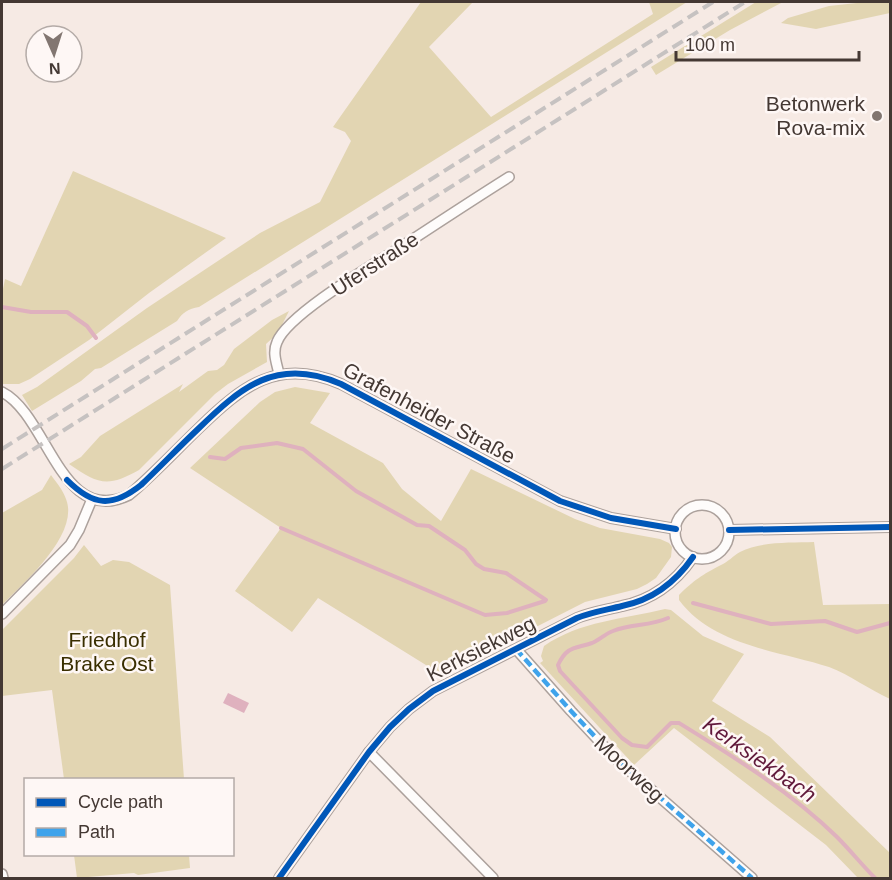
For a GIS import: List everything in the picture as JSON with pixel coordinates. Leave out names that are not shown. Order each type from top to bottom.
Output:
[{"type":"street","name":"Uferstraße","points":[[279,374],[276,345],[281,335],[294,321],[334,290],[509,177]]},
{"type":"street","name":"Grafenheider Straße","points":[[92,499],[118,500],[129,495],[237,393],[264,378],[279,374],[306,373],[330,380],[560,501],[611,518],[676,529]]},
{"type":"street","points":[[2,392],[11,396],[22,408],[68,480],[82,494],[92,499],[70,545],[2,614]]},
{"type":"street","points":[[701,506],[717,510],[723,516],[729,530],[728,540],[718,554],[702,559],[685,553],[676,538],[678,520],[692,508],[701,506]]},
{"type":"street","points":[[729,530],[891,527]]},
{"type":"street","name":"Kerksiekweg","points":[[279,879],[369,752],[390,727],[420,700],[587,614],[636,603],[651,596],[673,581],[693,557]]},
{"type":"street","name":"Moorweg","points":[[516,649],[615,758],[752,879]]},
{"type":"street","points":[[369,752],[493,879]]},
{"type":"street","points":[[2,874],[3,879]]},
{"type":"green space","points":[[421,2],[473,2],[429,47],[491,117],[653,14],[649,2],[687,2],[199,307],[186,311],[177,321],[101,368],[95,369],[81,381],[32,411],[22,395],[37,387],[147,308],[260,233],[320,202],[351,141],[345,132],[333,127]]},
{"type":"green space","points":[[756,2],[783,2],[730,30],[656,75],[651,67]]},
{"type":"green space","points":[[890,2],[890,13],[816,29],[781,23],[788,18],[829,6]]},
{"type":"green space","points":[[73,171],[226,238],[149,293],[89,340],[30,379],[19,384],[3,384],[2,294],[5,279],[21,286]]},
{"type":"green space","points":[[289,311],[278,333],[266,344],[267,362],[215,394],[139,470],[119,479],[103,481],[88,476],[69,464],[81,457],[100,436],[183,384],[179,392],[208,371],[217,370],[224,365],[234,349],[272,320]]},
{"type":"green space","points":[[295,387],[330,393],[310,423],[383,463],[402,489],[441,521],[471,469],[575,519],[600,528],[660,539],[672,547],[671,557],[656,578],[647,584],[637,589],[585,602],[442,675],[318,598],[292,632],[235,591],[281,528],[190,468],[260,402],[275,392]]},
{"type":"green space","points":[[51,475],[66,499],[68,513],[65,527],[48,557],[2,605],[2,513],[42,490]]},
{"type":"green space","points":[[814,542],[823,605],[890,604],[890,699],[829,667],[748,645],[728,637],[710,628],[679,600],[679,595],[703,575],[748,548],[767,544]]},
{"type":"green space","name":"Friedhof Brake Ost","points":[[84,545],[101,566],[113,560],[129,562],[170,585],[184,778],[64,778],[52,690],[2,696],[2,630],[74,558]]},
{"type":"green space","points":[[665,609],[671,610],[703,636],[744,654],[712,701],[770,737],[890,853],[890,878],[858,878],[826,845],[674,728],[634,765],[540,663],[543,661],[541,656],[544,646],[572,631]]},
{"type":"green space","points":[[74,856],[189,856],[190,868],[138,875],[134,873],[77,878]]},
{"type":"shaded area","points":[[228,693],[249,703],[244,713],[223,703]]},
{"type":"waterway","name":"Kerksiekbach","points":[[2,307],[31,312],[67,312],[87,326],[96,338]]},
{"type":"waterway","name":"Kerksiekbach","points":[[210,457],[225,459],[241,448],[277,443],[303,449],[356,491],[417,525],[429,526],[465,550],[476,564],[484,569],[506,573],[546,600]]},
{"type":"waterway","points":[[281,528],[485,615],[507,613],[545,601]]},
{"type":"waterway","points":[[693,603],[771,624],[825,621],[857,632],[890,623]]},
{"type":"waterway","name":"Kerksiekbach","points":[[668,618],[610,632],[592,643],[572,649],[565,654],[558,665],[560,671],[622,738],[632,745],[647,747],[671,723],[679,723],[741,762],[801,805],[842,842],[875,878]]},
{"type":"railway","points":[[2,449],[713,2]]},
{"type":"railway","points":[[2,469],[745,2]]},
{"type":"marked path","points":[[516,649],[615,758],[752,878]]},
{"type":"cycle path","points":[[67,480],[76,489],[94,499],[103,501],[121,498],[141,485],[213,415],[245,389],[262,380],[298,373],[318,376],[341,384],[560,501],[611,518],[676,529]]},
{"type":"cycle path","points":[[729,530],[890,527]]},
{"type":"cycle path","points":[[279,878],[369,752],[409,709],[433,691],[577,618],[633,603],[653,595],[679,575],[693,557]]},
{"type":"place","name":"Betonwerk Rova-mix","points":[[877,116]]}]
